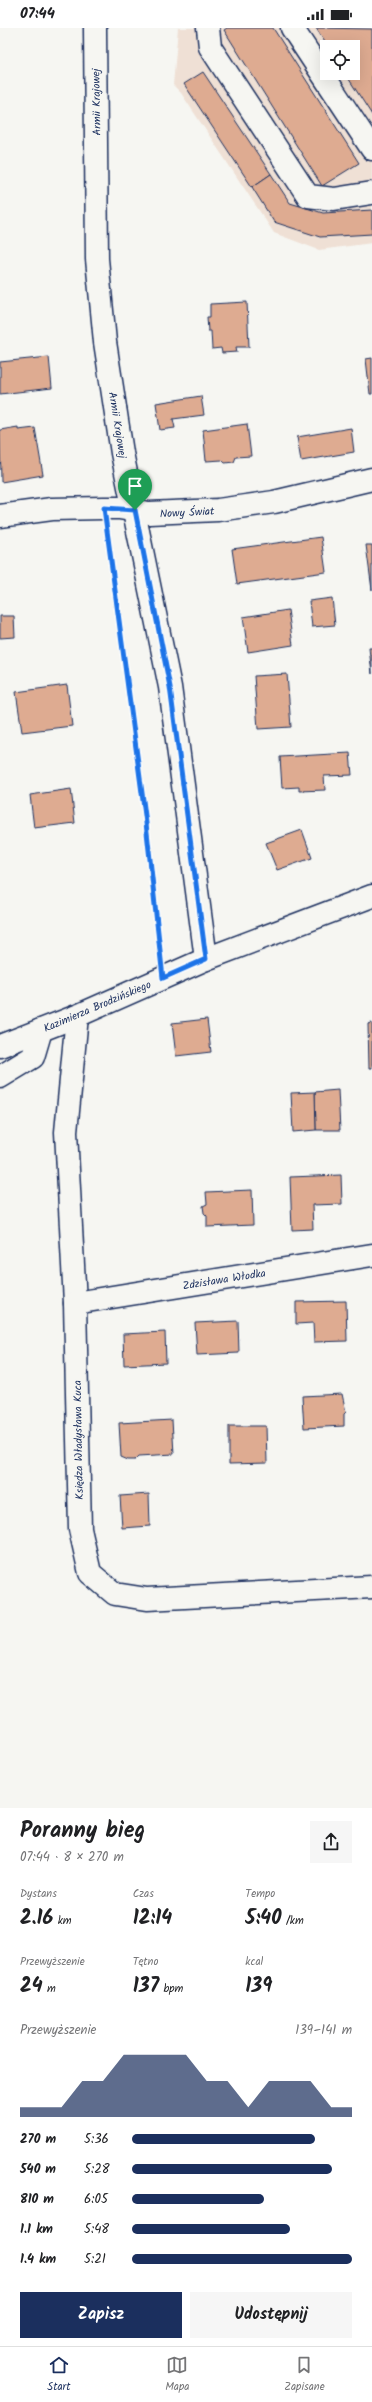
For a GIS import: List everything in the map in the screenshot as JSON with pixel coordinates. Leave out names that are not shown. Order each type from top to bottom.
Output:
[{"type":"street","name":"Armii Krajowej","points":[[95,28],[97,259],[106,349],[122,453],[135,510],[170,687],[206,959]]},
{"type":"street","points":[[208,28],[210,47],[308,196],[334,199],[372,193]]},
{"type":"street","points":[[292,28],[372,149]]},
{"type":"street","name":"Nowy Świat","points":[[0,516],[52,509],[104,508],[135,510],[149,513],[218,510],[274,502],[372,479]]},
{"type":"street","name":"Kazimierza Brodzińskiego","points":[[0,1046],[77,1016],[206,959],[372,896]]},
{"type":"street","name":"Księdza Władysława Kuca","points":[[77,1016],[66,1132],[75,1303],[80,1529],[90,1573],[115,1594],[147,1599],[372,1587]]},
{"type":"street","points":[[0,1077],[33,1057],[40,1030]]},
{"type":"street","name":"Zdzisława Włodka","points":[[75,1303],[372,1255]]},
{"type":"path","points":[[104,508],[146,823],[163,978]]},
{"type":"shaded area","points":[[178,28],[372,28],[372,243],[319,250],[274,233],[181,93],[173,85]]},
{"type":"building","points":[[227,28],[273,28],[359,163],[322,186],[224,30]]},
{"type":"building","points":[[316,28],[372,29],[372,115],[350,80],[360,80],[360,40],[324,40]]},
{"type":"building","points":[[203,72],[271,174],[252,187],[184,84]]},
{"type":"building","points":[[271,174],[290,203],[323,213],[372,210],[372,234],[320,237],[274,222],[252,187]]},
{"type":"building","points":[[247,302],[249,347],[236,347],[237,352],[222,353],[221,348],[212,349],[211,331],[208,331],[207,317],[210,317],[210,304]]},
{"type":"building","points":[[49,357],[52,388],[0,394],[0,362]]},
{"type":"building","points":[[372,358],[372,394],[370,394],[366,359]]},
{"type":"building","points":[[201,396],[204,415],[173,419],[175,428],[160,430],[156,403]]},
{"type":"building","points":[[247,424],[251,456],[236,457],[234,462],[225,463],[222,460],[206,461],[203,430]]},
{"type":"building","points":[[18,427],[18,430],[35,428],[43,475],[1,482],[0,430]]},
{"type":"building","points":[[351,428],[354,452],[301,461],[297,437]]},
{"type":"building","points":[[321,537],[326,572],[237,584],[232,549]]},
{"type":"building","points":[[366,545],[372,545],[372,590]]},
{"type":"building","points":[[332,598],[335,625],[312,627],[309,601]]},
{"type":"building","points":[[288,610],[293,645],[248,652],[243,617]]},
{"type":"building","points":[[0,616],[14,616],[15,637],[0,638]]},
{"type":"building","points":[[369,648],[372,648],[372,674]]},
{"type":"building","points":[[287,674],[291,727],[258,729],[254,676]]},
{"type":"building","points":[[67,685],[72,726],[22,732],[16,692]]},
{"type":"building","points":[[350,753],[352,775],[324,776],[325,790],[299,791],[299,787],[282,788],[280,757]]},
{"type":"building","points":[[71,789],[75,823],[34,828],[30,795]]},
{"type":"building","points":[[302,830],[312,858],[277,870],[266,843]]},
{"type":"building","points":[[207,1019],[211,1052],[176,1056],[172,1023]]},
{"type":"building","points":[[372,1023],[372,1068],[369,1068],[368,1024]]},
{"type":"building","points":[[338,1090],[340,1130],[316,1130],[315,1092]]},
{"type":"building","points":[[315,1092],[316,1130],[293,1132],[291,1093]]},
{"type":"building","points":[[341,1175],[342,1204],[312,1205],[313,1229],[292,1230],[290,1177]]},
{"type":"building","points":[[252,1190],[253,1225],[207,1227],[207,1216],[204,1213],[203,1206],[207,1204],[206,1192]]},
{"type":"building","points":[[346,1301],[347,1341],[314,1342],[313,1323],[296,1324],[296,1302]]},
{"type":"building","points":[[238,1321],[239,1353],[197,1355],[195,1323]]},
{"type":"building","points":[[165,1332],[166,1363],[124,1365],[123,1334]]},
{"type":"building","points":[[342,1394],[346,1412],[344,1414],[344,1426],[304,1428],[302,1396]]},
{"type":"building","points":[[172,1420],[174,1454],[139,1456],[135,1460],[128,1460],[121,1457],[119,1423]]},
{"type":"building","points":[[229,1426],[266,1426],[267,1463],[229,1464]]},
{"type":"building","points":[[149,1494],[150,1526],[122,1528],[120,1496]]},
{"type":"route","points":[[104,508],[135,510],[170,687],[206,959],[163,978],[146,823],[104,508]]}]
